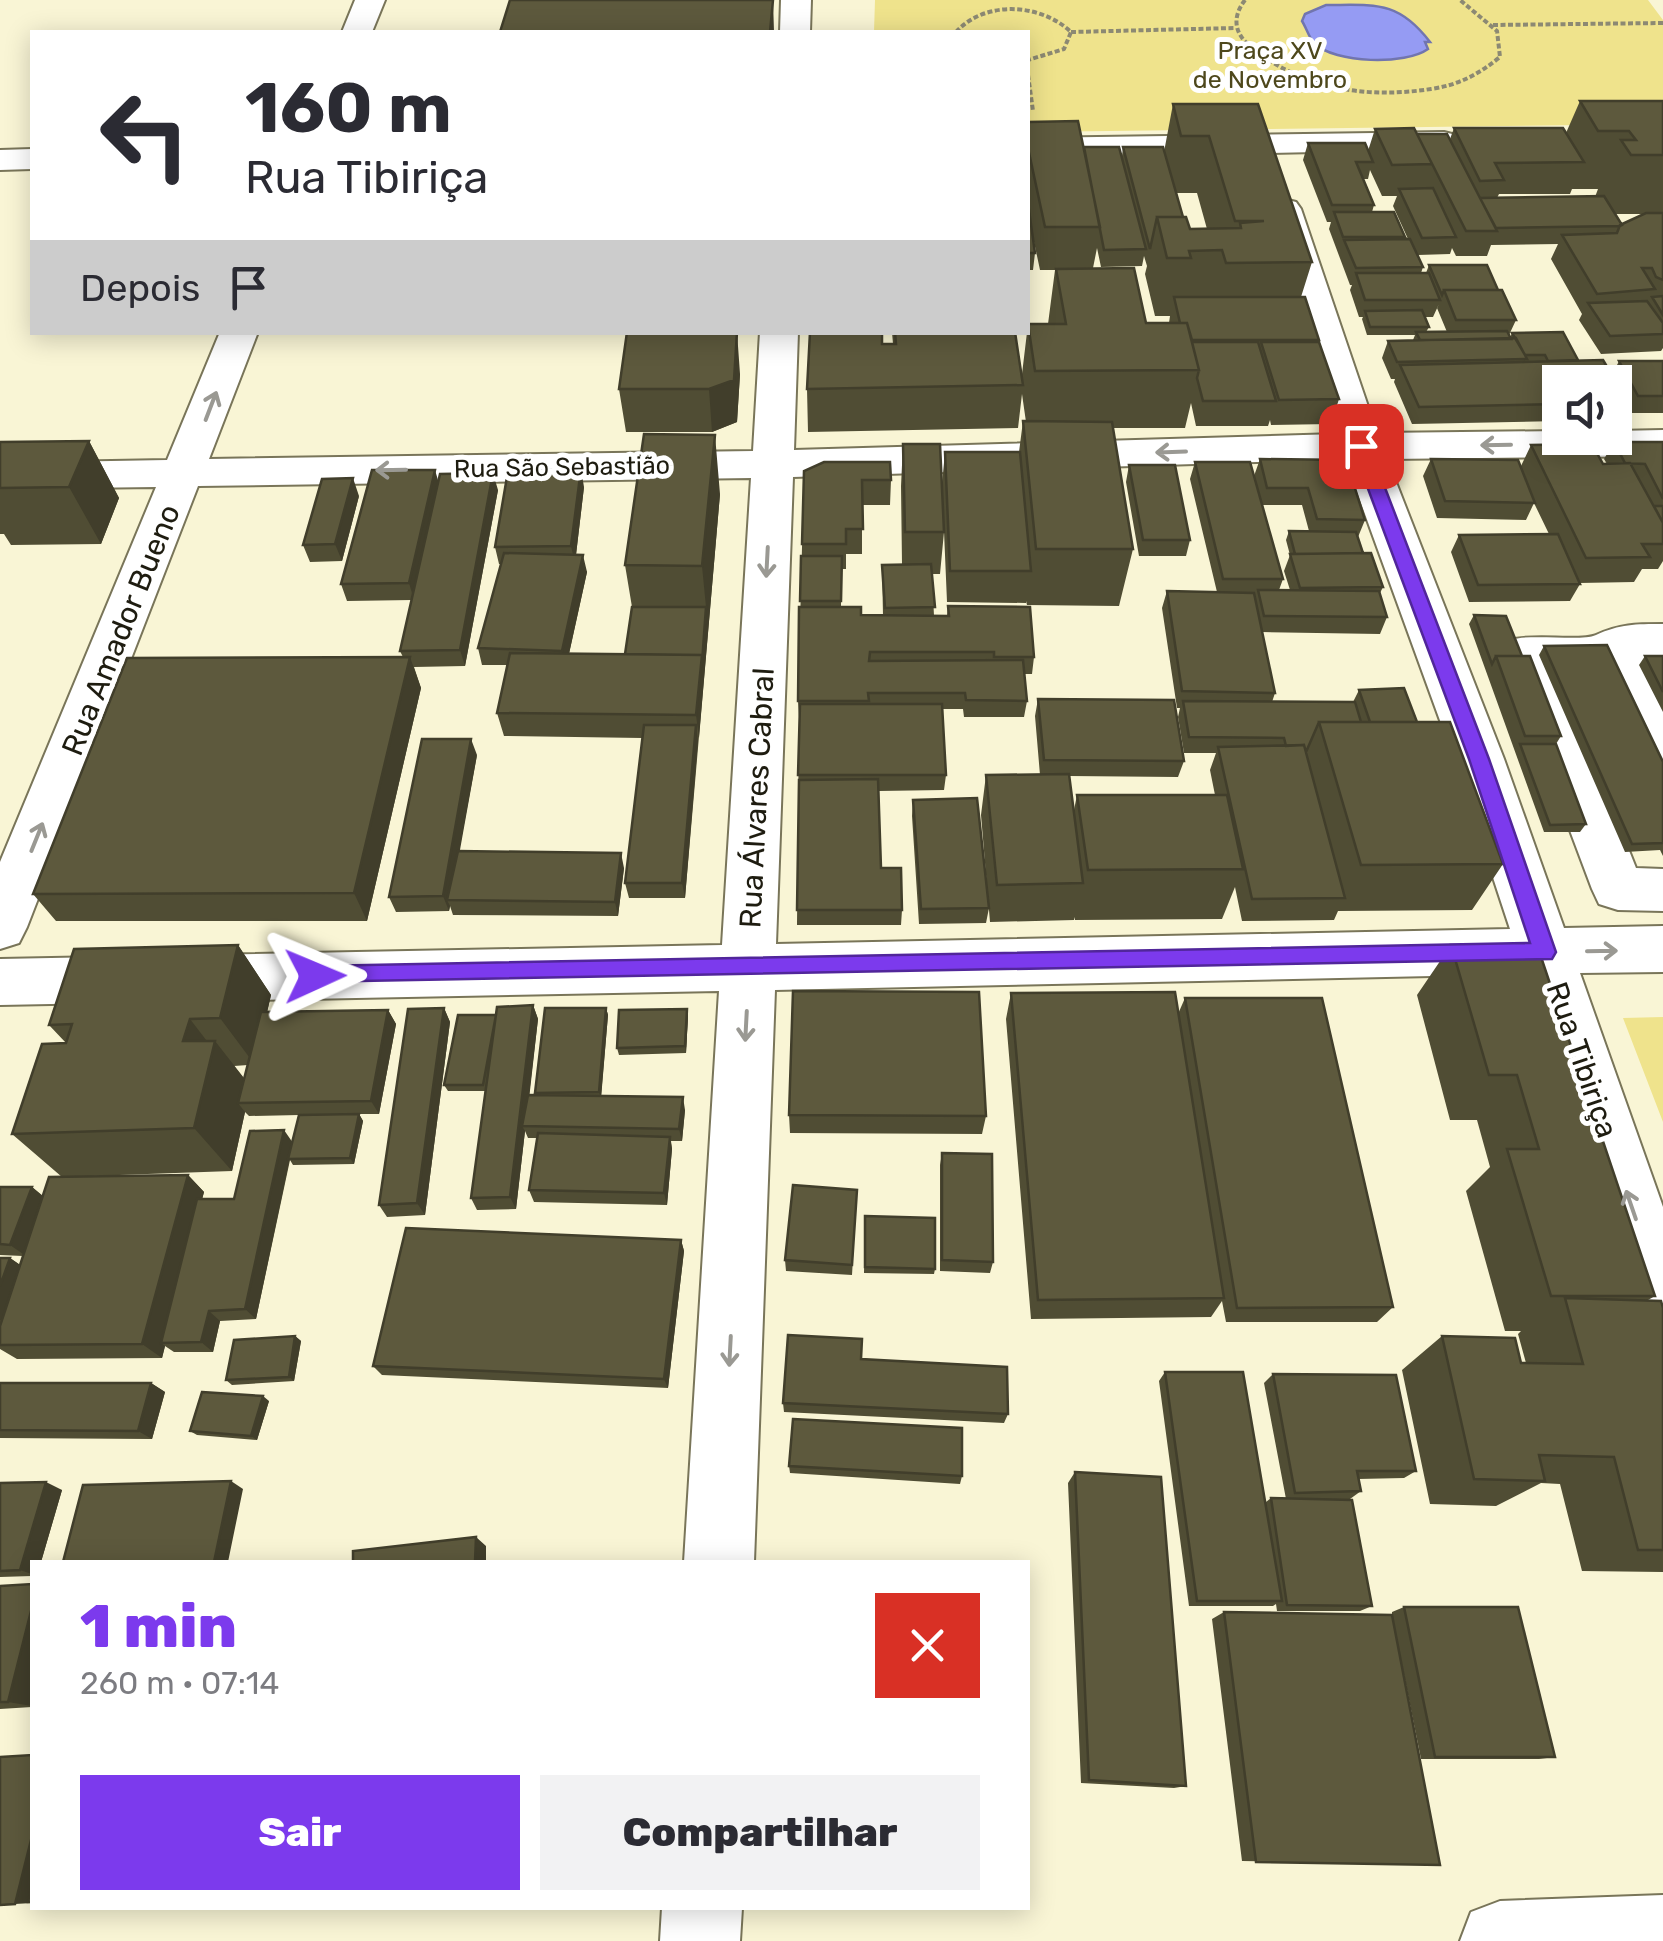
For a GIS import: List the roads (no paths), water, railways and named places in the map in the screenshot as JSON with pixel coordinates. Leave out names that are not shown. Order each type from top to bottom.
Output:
[{"type":"street","points":[[358,30],[370,0]]},
{"type":"street","points":[[794,30],[796,0]]},
{"type":"street","points":[[1030,148],[1486,142]]},
{"type":"street","name":"Rua Tibiriça","points":[[1264,144],[1361,446],[1534,771],[1544,952],[1663,1297]]},
{"type":"street","points":[[0,160],[30,159]]},
{"type":"street","name":"Rua Amador Bueno","points":[[0,927],[238,335]]},
{"type":"street","name":"Rua Álvares Cabral","points":[[719,1560],[780,335]]},
{"type":"street","name":"Rua São Sebastião","points":[[0,476],[772,464],[1361,446],[1663,444]]},
{"type":"street","points":[[1641,889],[1534,771],[1526,652],[1642,646],[1663,742]]},
{"type":"street","points":[[0,982],[1663,949]]},
{"type":"street","points":[[700,1941],[702,1910]]},
{"type":"street","points":[[1500,1941],[1663,1935]]},
{"type":"water","points":[[1326,5],[1372,6],[1396,12],[1418,28],[1430,42],[1425,42],[1428,49],[1388,60],[1353,58],[1324,50],[1312,41],[1302,21],[1305,14]]},
{"type":"park label","name":"Praça XV de Novembro","points":[[1270,64]]}]
